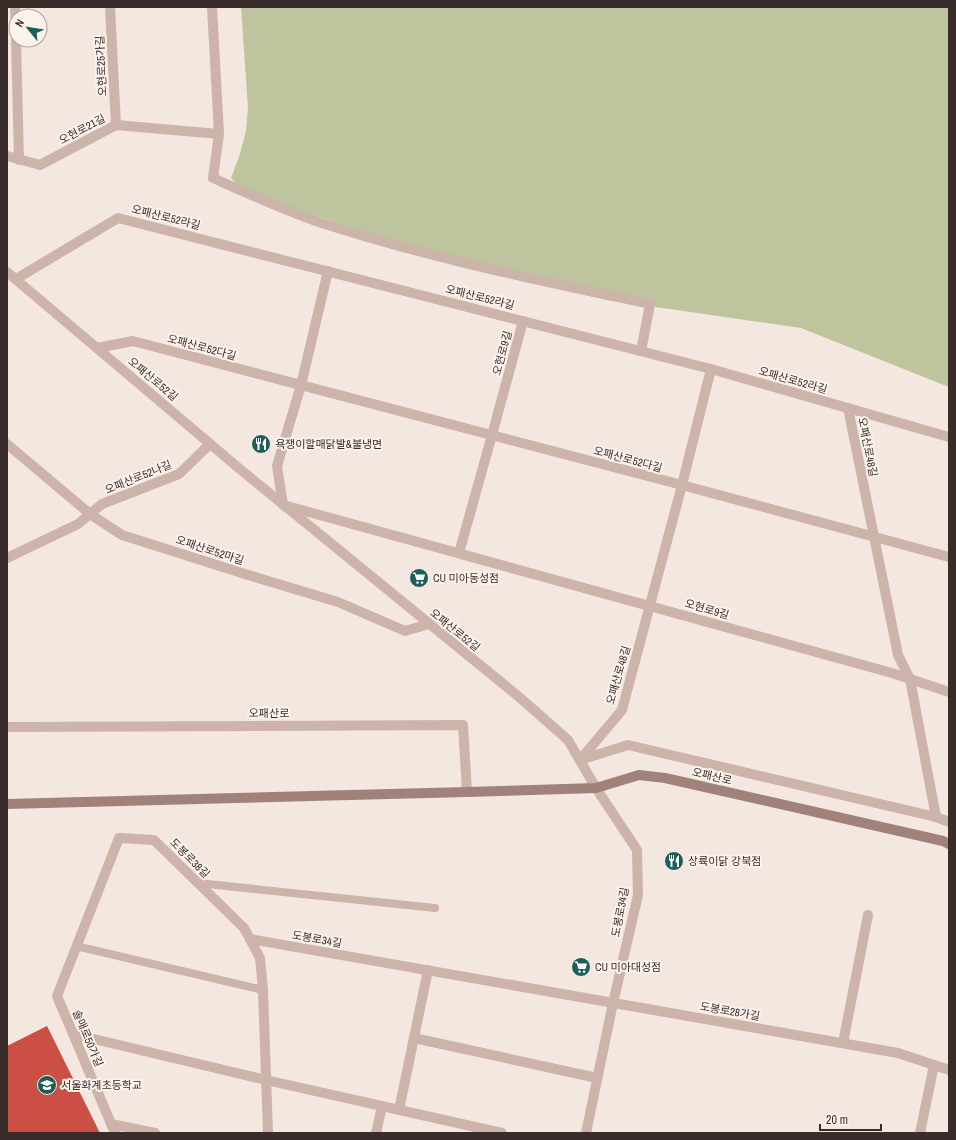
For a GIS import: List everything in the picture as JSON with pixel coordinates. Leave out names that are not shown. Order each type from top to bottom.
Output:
[{"type":"street","name":"오현로25가길","points":[[110,7],[116,125]]},
{"type":"street","points":[[212,7],[219,134],[213,178],[258,198],[315,220],[398,246],[500,272],[650,304],[641,351]]},
{"type":"street","points":[[16,48],[19,160]]},
{"type":"street","name":"오현로21길","points":[[7,156],[40,165],[116,125],[219,134]]},
{"type":"street","name":"오패산로52라길","points":[[16,279],[118,218],[710,369],[949,437]]},
{"type":"street","points":[[283,505],[277,466],[301,385],[328,271]]},
{"type":"street","name":"오패산로52길","points":[[7,272],[283,505],[518,696],[568,740],[596,788]]},
{"type":"street","name":"오현로9길","points":[[459,553],[523,321]]},
{"type":"street","name":"오패산로52다길","points":[[97,348],[133,341],[682,485],[949,557]]},
{"type":"street","name":"오패산로48길","points":[[580,760],[622,710],[682,485],[710,369]]},
{"type":"street","name":"오패산로48길","points":[[848,408],[898,655],[910,679],[936,817]]},
{"type":"street","name":"오패산로52마길","points":[[7,444],[90,514],[122,535],[338,602],[405,631],[429,624]]},
{"type":"street","name":"오패산로52나길","points":[[7,558],[78,524],[102,504],[179,474],[210,444]]},
{"type":"street","name":"오현로9길","points":[[283,505],[910,679],[949,692]]},
{"type":"street","name":"오패산로","points":[[7,727],[463,724],[467,792]]},
{"type":"street","points":[[580,760],[628,744],[936,817],[949,822]]},
{"type":"street","name":"오패산로","points":[[7,804],[596,788],[639,775],[665,778],[949,844]]},
{"type":"street","name":"도봉로34길","points":[[586,1133],[613,1003],[638,895],[637,850],[596,788]]},
{"type":"street","name":"도봉로38길","points":[[57,996],[119,838],[154,840],[244,928],[260,958],[263,990],[268,1133]]},
{"type":"street","points":[[843,1044],[868,915]]},
{"type":"street","name":"도봉로34길","points":[[250,939],[613,1003]]},
{"type":"street","points":[[399,1110],[428,970]]},
{"type":"street","name":"솔매로50가길","points":[[57,996],[113,1129]]},
{"type":"street","name":"도봉로28가길","points":[[613,1003],[898,1053],[949,1070]]},
{"type":"street","points":[[73,1034],[266,1080],[502,1133]]},
{"type":"street","points":[[414,1038],[598,1078]]},
{"type":"street","points":[[920,1133],[934,1065]]},
{"type":"street","points":[[376,1133],[382,1106]]},
{"type":"street","points":[[113,1129],[155,1133]]},
{"type":"lane","points":[[198,883],[435,908]]},
{"type":"lane","points":[[76,946],[263,990]]},
{"type":"green space","points":[[241,7],[949,7],[949,387],[801,328],[649,306],[447,258],[246,193],[231,178],[240,154],[246,131],[248,108]]},
{"type":"building","name":"서울화계초등학교","points":[[47,1026],[100,1133],[7,1133],[7,1046]]},
{"type":"place","name":"욕쟁이할매닭발&불냉면","points":[[261,444]]},
{"type":"place","name":"CU 미아동성점","points":[[419,578]]},
{"type":"place","name":"상륙이닭 강북점","points":[[674,861]]},
{"type":"place","name":"CU 미아대성점","points":[[581,967]]},
{"type":"place","name":"서울화계초등학교","points":[[47,1085]]}]
